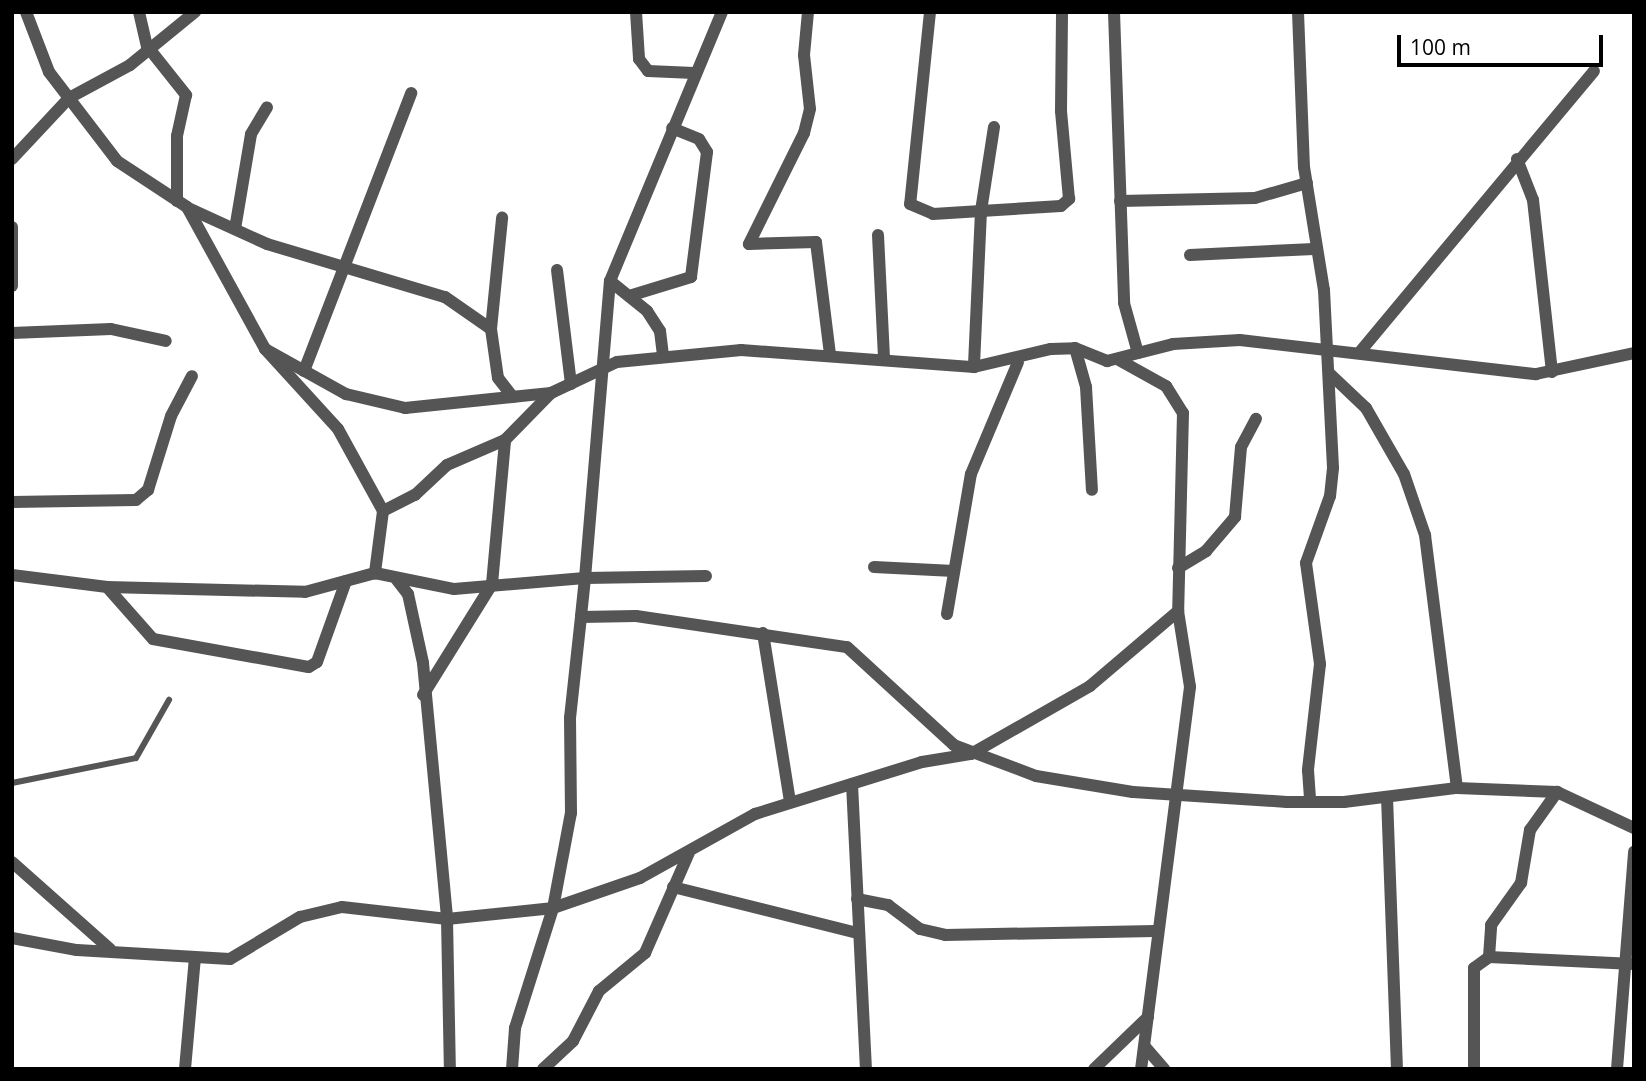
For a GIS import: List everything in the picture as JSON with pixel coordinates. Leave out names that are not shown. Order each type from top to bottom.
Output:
[{"type":"street","points":[[26,12],[49,72],[117,161],[182,204],[235,229],[342,267],[445,296],[491,329]]},
{"type":"street","points":[[139,12],[147,46],[186,94],[177,136],[182,204],[265,349],[338,429],[383,511],[375,573]]},
{"type":"street","points":[[12,159],[69,98],[130,65],[147,46],[195,12]]},
{"type":"street","points":[[636,12],[639,59],[648,71],[694,73]]},
{"type":"street","points":[[512,1069],[515,1028],[553,908],[571,813],[570,718],[606,369],[610,281],[694,73],[722,12]]},
{"type":"street","points":[[808,12],[807,121],[795,159],[749,244],[816,242],[830,355]]},
{"type":"street","points":[[930,12],[910,204],[933,214],[1061,206],[1069,199],[1060,111],[1062,12]]},
{"type":"street","points":[[1114,12],[1124,303],[1138,353]]},
{"type":"street","points":[[1298,12],[1307,183],[1314,249],[1324,290],[1324,350],[1329,373],[1330,496],[1306,563],[1320,664],[1308,758],[1310,802]]},
{"type":"street","points":[[1359,353],[1517,159],[1594,71]]},
{"type":"street","points":[[304,371],[411,93]]},
{"type":"street","points":[[235,229],[251,134],[267,107]]},
{"type":"street","points":[[974,367],[981,211],[994,127]]},
{"type":"street","points":[[629,296],[691,277],[707,152],[699,139],[672,128]]},
{"type":"street","points":[[1517,159],[1533,200],[1552,372]]},
{"type":"street","points":[[1120,201],[1255,198],[1307,183]]},
{"type":"street","points":[[502,218],[491,329],[498,378],[513,397]]},
{"type":"street","points":[[12,227],[12,286]]},
{"type":"street","points":[[878,235],[884,358]]},
{"type":"street","points":[[1190,255],[1314,249]]},
{"type":"street","points":[[557,270],[571,384]]},
{"type":"street","points":[[610,281],[629,296],[660,331],[663,354]]},
{"type":"street","points":[[12,333],[111,329],[166,341]]},
{"type":"street","points":[[1119,360],[1173,344],[1240,341],[1359,353],[1420,366],[1552,372],[1634,353]]},
{"type":"street","points":[[265,349],[346,394],[405,408],[551,393],[606,369],[663,354],[830,355],[974,367],[1018,362],[1074,348],[1119,360],[1166,386],[1182,413],[1178,611],[1190,687],[1155,931],[1146,1048],[1141,1069]]},
{"type":"street","points":[[1074,348],[1086,387],[1091,490]]},
{"type":"street","points":[[947,614],[971,474],[1018,362]]},
{"type":"street","points":[[1329,373],[1366,408],[1404,474],[1424,535],[1457,788]]},
{"type":"street","points":[[12,502],[135,500],[148,490],[171,416],[192,376]]},
{"type":"street","points":[[383,511],[415,495],[447,465],[505,440],[551,393]]},
{"type":"street","points":[[1178,568],[1206,551],[1235,517],[1241,447],[1256,419]]},
{"type":"street","points":[[422,696],[492,584],[505,440]]},
{"type":"street","points":[[874,567],[954,571]]},
{"type":"street","points":[[12,575],[107,587],[305,592],[375,573],[397,580],[454,589],[585,578],[706,576]]},
{"type":"street","points":[[397,580],[411,605],[447,919],[450,1069]]},
{"type":"street","points":[[107,587],[153,639],[309,667],[317,662],[346,581]]},
{"type":"street","points":[[12,938],[195,958],[230,958],[300,917],[342,907],[447,919],[553,908],[640,878],[689,853],[711,833],[790,802],[971,754],[1054,710],[1178,611]]},
{"type":"street","points":[[580,617],[636,616],[847,647],[971,754],[1036,776],[1133,792],[1175,790],[1310,802],[1387,797],[1457,788],[1557,792],[1634,828]]},
{"type":"street","points":[[763,633],[790,802]]},
{"type":"street","points":[[852,784],[866,1069]]},
{"type":"street","points":[[1489,957],[1490,925],[1521,883],[1530,830],[1557,792]]},
{"type":"street","points":[[1387,797],[1397,1069]]},
{"type":"street","points":[[1617,1069],[1631,964],[1634,852]]},
{"type":"street","points":[[543,1069],[573,1041],[598,990],[645,953],[689,853]]},
{"type":"street","points":[[12,862],[110,949]]},
{"type":"street","points":[[673,887],[858,933]]},
{"type":"street","points":[[857,899],[888,905],[920,929],[944,934],[1155,931]]},
{"type":"street","points":[[1474,1069],[1474,968],[1489,957],[1631,964]]},
{"type":"street","points":[[184,1069],[195,958]]},
{"type":"street","points":[[1623,1013],[1634,1026]]},
{"type":"street","points":[[1094,1069],[1148,1017]]},
{"type":"street","points":[[1146,1048],[1164,1069]]},
{"type":"lane","points":[[12,783],[136,758],[169,700]]}]
